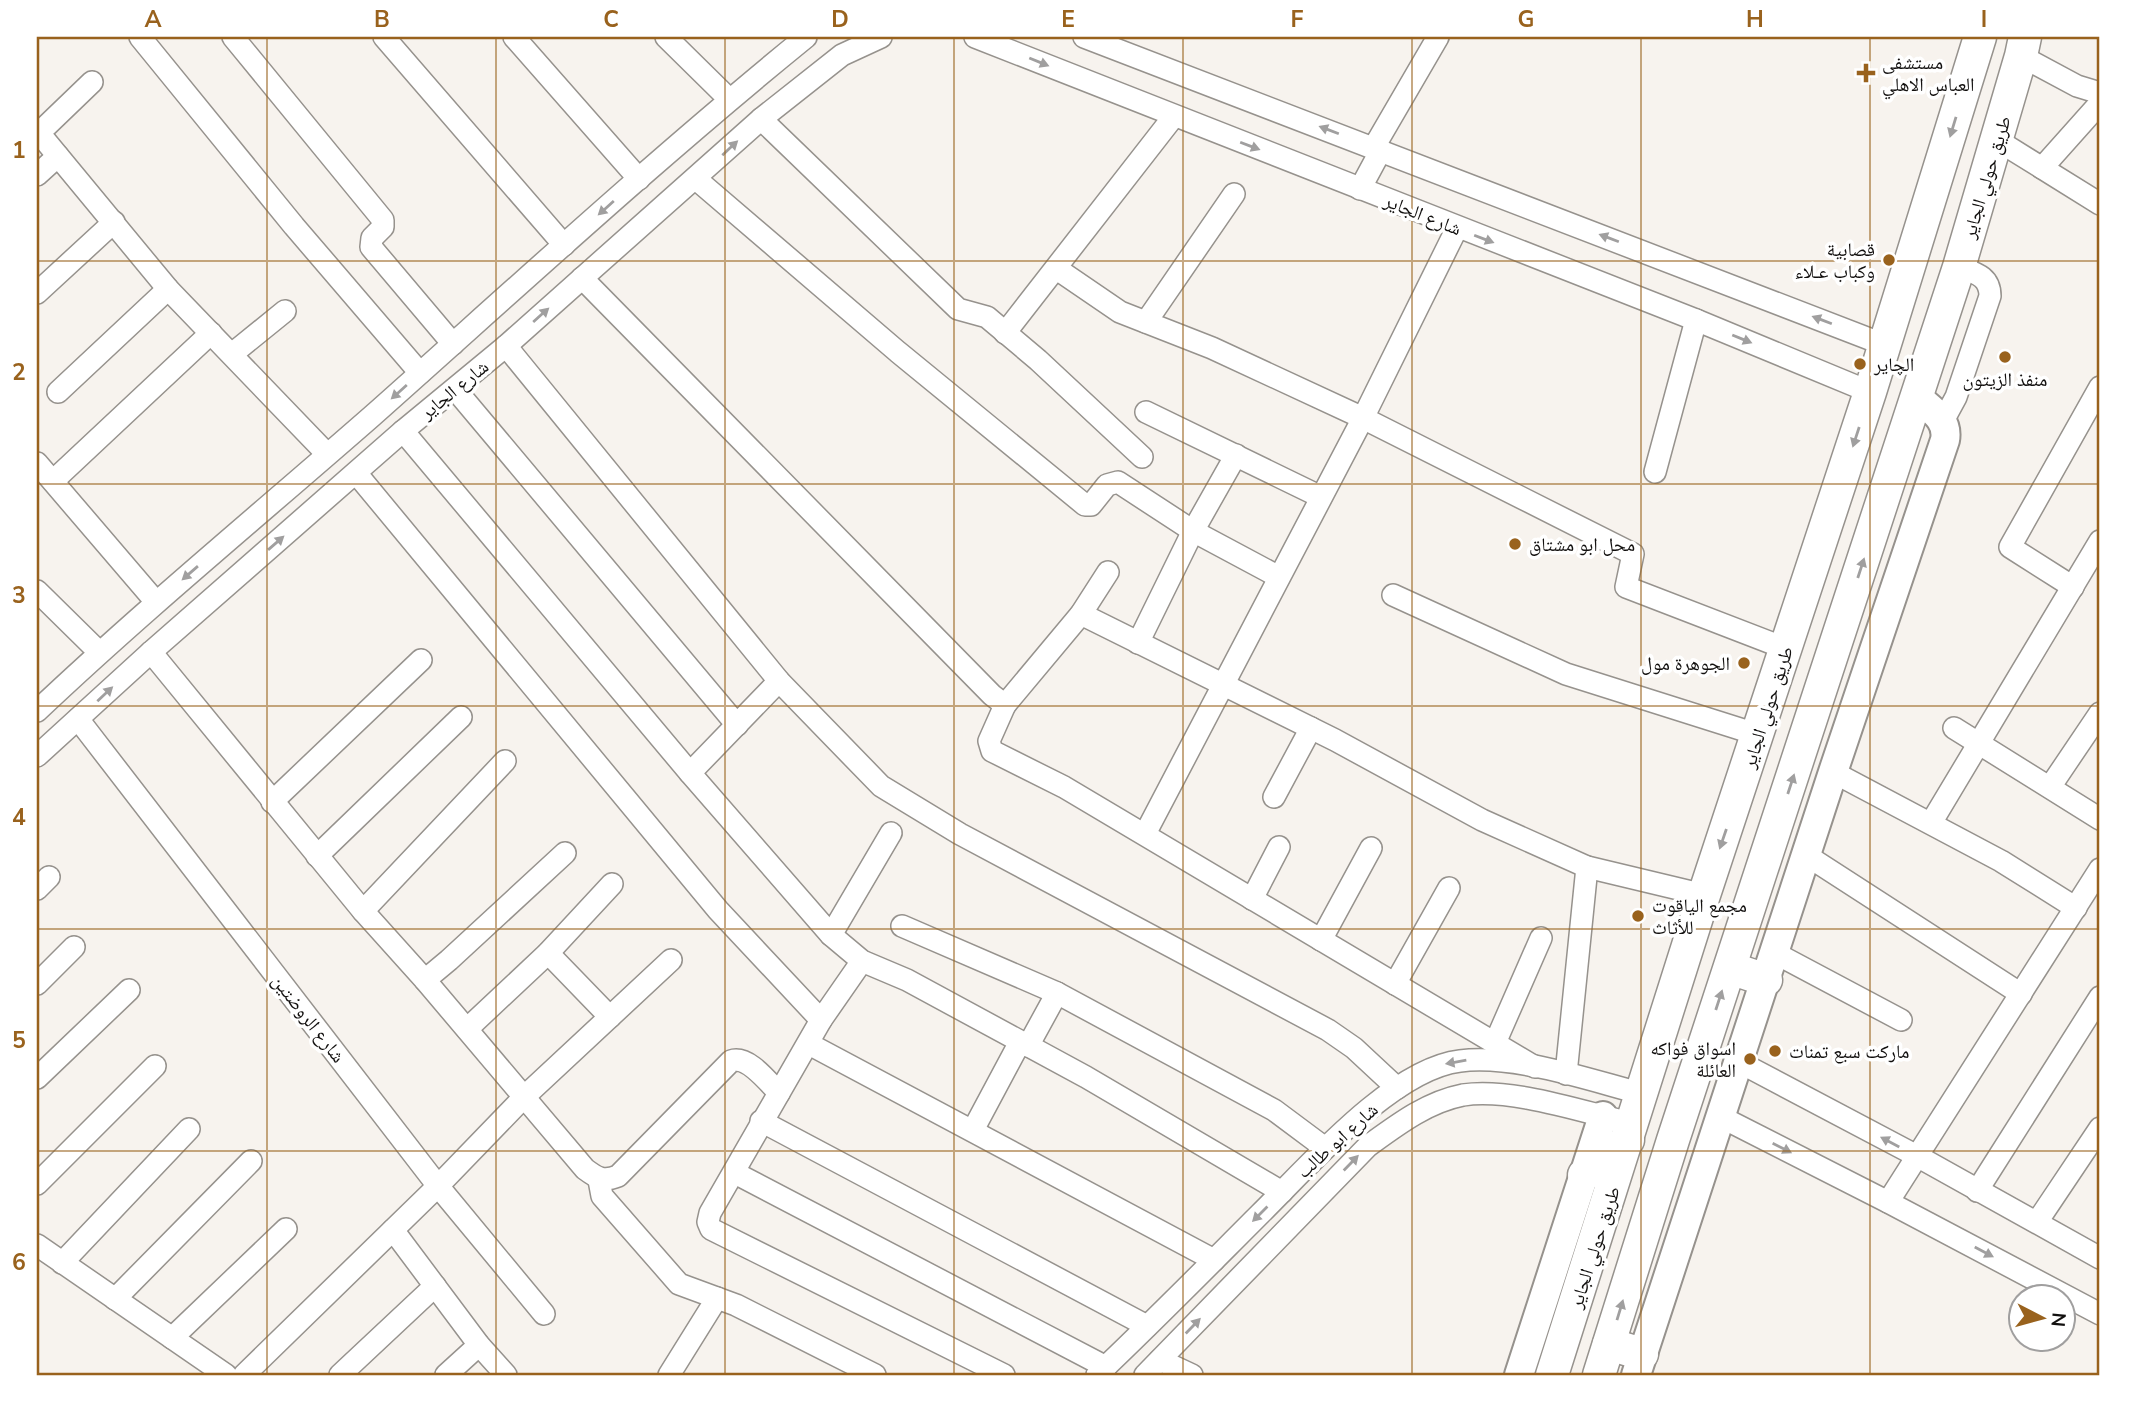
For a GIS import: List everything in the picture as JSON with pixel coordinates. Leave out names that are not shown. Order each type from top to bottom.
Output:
[{"type":"highway","name":"طريق حولي الجاير","points":[[1552,1375],[1622,1127],[1643,1094],[1704,895],[1885,345],[1980,37]]},
{"type":"highway","name":"طريق حولي الجاير","points":[[1600,1375],[1959,267],[2026,43]]},
{"type":"highway","points":[[1730,968],[1770,966]]},
{"type":"highway","points":[[1584,1175],[1622,1127]]},
{"type":"highway","points":[[1609,1343],[1639,1365]]},
{"type":"main road","points":[[1639,1365],[1945,440],[1947,433],[1943,421],[1916,396]]},
{"type":"main road","points":[[1519,1375],[1584,1175]]},
{"type":"street","points":[[140,37],[294,226],[420,373]]},
{"type":"street","points":[[233,37],[383,220],[383,227],[372,238],[372,247],[453,344]]},
{"type":"street","points":[[384,37],[564,245]]},
{"type":"street","points":[[514,37],[639,179]]},
{"type":"street","points":[[666,37],[729,99]]},
{"type":"street","name":"شارع الجاير","points":[[37,711],[156,601],[420,373],[729,99],[806,37]]},
{"type":"street","name":"شارع الجاير","points":[[37,756],[151,652],[403,431],[506,346],[761,119],[842,55],[881,37]]},
{"type":"street","name":"شارع الجاير","points":[[975,37],[1696,320],[1870,392]]},
{"type":"street","points":[[1084,37],[1885,345]]},
{"type":"street","points":[[1360,189],[1378,148],[1438,37]]},
{"type":"street","points":[[2026,43],[2077,86],[2100,93]]},
{"type":"street","points":[[92,82],[38,132],[168,289],[327,454]]},
{"type":"street","points":[[2042,168],[2100,103]]},
{"type":"street","points":[[1004,332],[1057,269],[1174,116]]},
{"type":"street","points":[[761,119],[958,309],[986,317],[1038,360],[1142,457]]},
{"type":"street","points":[[1997,140],[2100,204]]},
{"type":"street","points":[[37,175],[58,156]]},
{"type":"street","points":[[696,179],[898,352],[1085,505],[1091,505],[1107,485],[1118,482],[1194,531],[1279,577]]},
{"type":"street","points":[[1146,322],[1234,194]]},
{"type":"street","points":[[37,293],[114,222]]},
{"type":"street","points":[[1145,834],[1363,418],[1457,228]]},
{"type":"street","points":[[1943,421],[1956,397],[1990,296],[1990,288],[1985,279],[1959,267]]},
{"type":"street","points":[[1057,269],[1120,312],[1212,348],[1363,418],[1633,554],[1626,587],[1787,649]]},
{"type":"street","points":[[582,278],[992,695],[1005,705]]},
{"type":"street","points":[[58,392],[168,289]]},
{"type":"street","points":[[232,354],[285,311]]},
{"type":"street","points":[[1655,472],[1696,320]]},
{"type":"street","points":[[156,601],[43,476],[211,332]]},
{"type":"street","points":[[506,346],[779,681],[881,786],[960,834],[1328,1030],[1354,1048],[1397,1088]]},
{"type":"street","points":[[2073,587],[2010,547],[2100,387]]},
{"type":"street","points":[[455,389],[737,725]]},
{"type":"street","points":[[1146,412],[1321,497]]},
{"type":"street","points":[[403,431],[690,773],[831,935],[862,961],[907,980],[1086,1077],[1282,1192]]},
{"type":"street","points":[[1138,643],[1194,531],[1236,455]]},
{"type":"street","points":[[356,473],[718,909],[821,1020]]},
{"type":"street","points":[[1931,823],[2100,541]]},
{"type":"street","points":[[1108,572],[1081,614],[1005,705],[989,741],[992,751],[1064,787],[1145,834],[1535,1067]]},
{"type":"street","points":[[37,591],[99,652]]},
{"type":"street","points":[[1393,595],[1566,674],[1759,734]]},
{"type":"street","points":[[1081,614],[1311,728],[1482,820],[1587,867],[1704,895]]},
{"type":"street","points":[[151,652],[363,911],[425,979],[585,1170],[599,1180],[618,1176],[731,1061],[737,1059],[746,1062],[779,1093]]},
{"type":"street","points":[[272,802],[421,660]]},
{"type":"street","points":[[690,773],[779,681]]},
{"type":"street","points":[[2050,788],[2100,713]]},
{"type":"street","points":[[317,856],[461,717]]},
{"type":"street","name":"شارع الروضتين","points":[[78,719],[438,1186],[544,1314]]},
{"type":"street","points":[[1274,797],[1311,728]]},
{"type":"street","points":[[1954,728],[2100,819]]},
{"type":"street","points":[[363,911],[505,761]]},
{"type":"street","points":[[1833,772],[2001,861],[2076,908]]},
{"type":"street","points":[[831,935],[891,833]]},
{"type":"street","points":[[1252,898],[1279,847]]},
{"type":"street","points":[[1321,940],[1371,848]]},
{"type":"street","points":[[425,979],[565,853]]},
{"type":"street","points":[[1806,855],[2021,994]]},
{"type":"street","points":[[1572,1108],[1580,1094],[1573,1076],[1587,867]]},
{"type":"street","points":[[1888,1202],[2100,869]]},
{"type":"street","points":[[467,1029],[548,953],[612,884]]},
{"type":"street","points":[[1395,984],[1449,888]]},
{"type":"street","points":[[902,926],[1057,993],[1274,1110],[1325,1148]]},
{"type":"street","points":[[1495,1043],[1541,938]]},
{"type":"street","points":[[37,984],[74,947]]},
{"type":"street","points":[[548,953],[610,1017]]},
{"type":"street","points":[[244,1375],[438,1186],[524,1097],[671,960]]},
{"type":"street","points":[[862,961],[821,1020],[761,1121],[735,1173],[710,1213],[708,1222],[711,1229],[1004,1375]]},
{"type":"street","points":[[1770,966],[1902,1020]]},
{"type":"street","points":[[37,1078],[129,990]]},
{"type":"street","points":[[973,1130],[1057,993]]},
{"type":"street","points":[[1977,1191],[2100,997]]},
{"type":"street","points":[[809,1044],[1214,1260]]},
{"type":"street","name":"شارع ابو طالب","points":[[1102,1371],[1325,1148],[1397,1088],[1440,1065],[1457,1061],[1497,1060],[1643,1094]]},
{"type":"street","points":[[1739,1062],[1917,1156],[2100,1258]]},
{"type":"street","points":[[37,1184],[155,1066]]},
{"type":"street","name":"شارع ابو طالب","points":[[1145,1375],[1368,1146],[1402,1121],[1442,1102],[1463,1096],[1492,1093],[1572,1108],[1622,1127]]},
{"type":"street","points":[[1721,1117],[2100,1314]]},
{"type":"street","points":[[761,1121],[1147,1326]]},
{"type":"street","points":[[2037,1222],[2100,1128]]},
{"type":"street","points":[[62,1263],[189,1129]]},
{"type":"street","points":[[116,1299],[251,1161]]},
{"type":"street","points":[[735,1173],[1102,1371]]},
{"type":"street","points":[[599,1180],[602,1195],[679,1284],[736,1305],[860,1372]]},
{"type":"street","points":[[172,1338],[286,1229]]},
{"type":"street","points":[[393,1230],[479,1345],[506,1375]]},
{"type":"street","points":[[37,1245],[226,1375]]},
{"type":"street","points":[[340,1375],[435,1286]]},
{"type":"street","points":[[670,1375],[717,1298]]},
{"type":"street","points":[[446,1375],[479,1345]]},
{"type":"street","points":[[1160,1360],[1192,1375]]},
{"type":"place","name":"مستشفى العباس الاهلي","points":[[1866,73]]},
{"type":"place","name":"قصابية وكباب عـلاء","points":[[1889,260]]},
{"type":"place","name":"منفذ الزيتون","points":[[2005,357]]},
{"type":"place","name":"الچاير","points":[[1860,364]]},
{"type":"place","name":"محل ابو مشتاق","points":[[1515,544]]},
{"type":"place","name":"الجوهرة مول","points":[[1744,663]]},
{"type":"place","name":"مجمع الياقوت للأثاث","points":[[1638,916]]},
{"type":"place","name":"ماركت سبع تمنات","points":[[1775,1051]]},
{"type":"place","name":"اسواق فواكه العائلة","points":[[1750,1059]]}]
